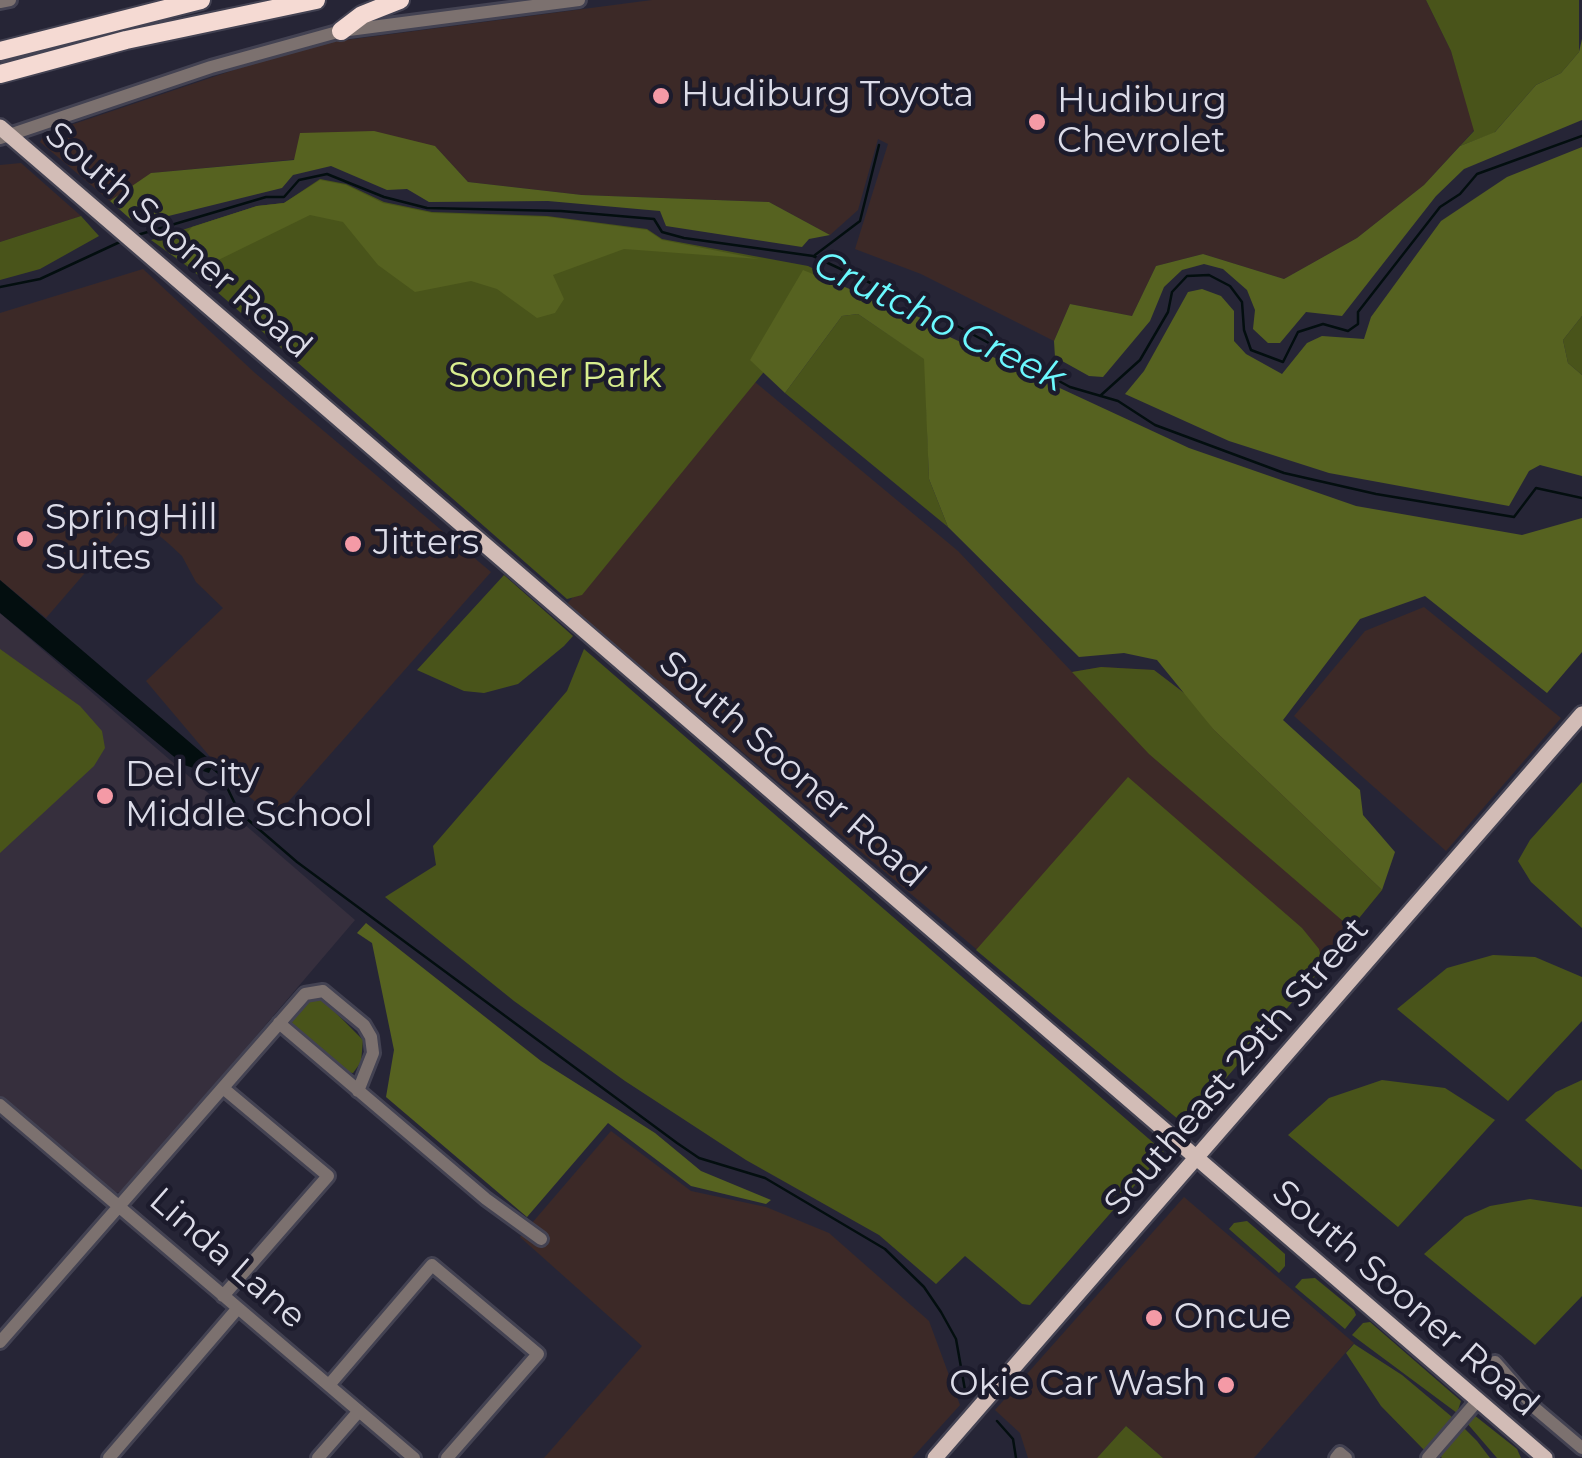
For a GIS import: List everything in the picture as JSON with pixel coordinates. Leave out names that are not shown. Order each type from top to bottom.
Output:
[{"type":"highway","points":[[0,51],[202,0]]},
{"type":"highway","points":[[0,74],[144,36],[316,0]]},
{"type":"highway","points":[[341,31],[362,15],[400,0]]},
{"type":"main road","name":"South Sooner Road","points":[[3,133],[1539,1456]]},
{"type":"main road","name":"Southeast 29th Street","points":[[936,1458],[1582,714]]},
{"type":"street","points":[[0,2],[10,0]]},
{"type":"street","points":[[3,133],[341,31],[580,0]]},
{"type":"street","points":[[0,1342],[279,1023],[316,989],[364,1025],[373,1053],[358,1091]]},
{"type":"street","points":[[279,1023],[541,1240]]},
{"type":"street","points":[[223,1088],[328,1176],[224,1296]]},
{"type":"street","name":"Linda Lane","points":[[0,1106],[414,1458]]},
{"type":"street","points":[[329,1386],[432,1265],[538,1354],[448,1458]]},
{"type":"street","points":[[109,1458],[238,1308]]},
{"type":"street","points":[[1495,1362],[1536,1408],[1582,1448]]},
{"type":"street","points":[[1428,1458],[1478,1400]]},
{"type":"street","points":[[318,1458],[359,1411]]},
{"type":"street","points":[[1336,1458],[1340,1453],[1346,1458]]},
{"type":"shaded area","points":[[652,0],[1426,0],[1451,51],[1464,93],[1488,115],[1424,185],[1357,238],[1284,279],[1203,254],[1156,266],[1132,316],[1070,304],[1054,341],[921,274],[855,249],[888,144],[878,139],[858,210],[830,235],[769,202],[582,195],[468,182],[435,146],[152,173],[110,201],[40,142],[44,134],[308,45]]},
{"type":"shaded area","points":[[21,163],[81,216],[0,242],[0,165]]},
{"type":"shaded area","points":[[143,269],[255,373],[491,572],[274,818],[228,778],[146,681],[223,608],[196,582],[182,556],[168,543],[135,515],[46,618],[0,580],[0,313]]},
{"type":"shaded area","points":[[755,382],[958,551],[1072,672],[1101,667],[1154,670],[1192,699],[1382,890],[1185,1125],[567,604]]},
{"type":"shaded area","points":[[0,580],[214,763],[209,773],[184,765],[0,613]]},
{"type":"shaded area","points":[[1424,607],[1561,718],[1446,851],[1294,716],[1365,631]]},
{"type":"shaded area","name":"Del City Middle School","points":[[0,613],[355,920],[123,1192],[111,1193],[0,1098]]},
{"type":"shaded area","points":[[611,1131],[691,1191],[766,1207],[829,1233],[929,1321],[960,1405],[912,1458],[544,1458],[642,1346],[520,1237]]},
{"type":"shaded area","points":[[1184,1197],[1354,1343],[1254,1458],[1163,1458],[1126,1426],[1097,1458],[1028,1458],[1020,1433],[995,1410]]},
{"type":"green space","points":[[1426,0],[1579,0],[1579,52],[1561,73],[1536,85],[1494,133],[1460,146],[1474,131],[1451,51]]},
{"type":"green space","points":[[1582,39],[1582,120],[1464,169],[1436,196],[1342,316],[1306,312],[1280,343],[1268,343],[1253,329],[1255,310],[1247,290],[1223,269],[1204,264],[1182,270],[1164,287],[1150,321],[1103,377],[1089,376],[1055,357],[1054,341],[1070,304],[1132,316],[1156,266],[1203,254],[1284,279],[1357,238],[1424,185],[1460,146],[1495,132],[1536,85],[1561,73],[1579,52]]},
{"type":"green space","points":[[374,131],[435,146],[468,182],[582,195],[769,202],[830,235],[809,239],[802,247],[666,226],[660,211],[548,201],[429,202],[407,189],[387,190],[331,166],[293,175],[282,188],[136,224],[110,201],[151,173],[294,160],[300,133]]},
{"type":"green space","points":[[1582,147],[1582,316],[1563,340],[1568,363],[1582,375],[1582,476],[1540,465],[1529,471],[1509,506],[1329,473],[1229,441],[1125,394],[1144,371],[1188,292],[1202,289],[1221,296],[1234,311],[1234,341],[1246,354],[1282,374],[1307,343],[1322,336],[1364,339],[1371,317],[1441,221],[1507,177]]},
{"type":"green space","name":"Sooner Park","points":[[320,179],[346,184],[384,202],[432,212],[547,216],[647,229],[662,239],[808,266],[838,281],[582,595],[567,599],[191,269],[151,240],[257,206],[284,203]]},
{"type":"green space","points":[[320,180],[346,185],[383,203],[432,213],[549,217],[647,230],[662,240],[759,259],[624,249],[553,275],[564,299],[555,313],[537,318],[497,289],[471,281],[415,292],[378,265],[343,222],[310,215],[198,270],[169,253],[192,227],[257,206],[284,203]]},
{"type":"green space","points":[[81,216],[99,236],[40,269],[0,280],[0,242]]},
{"type":"green space","points":[[803,270],[921,318],[939,332],[1189,448],[1356,506],[1522,535],[1582,518],[1582,652],[1547,693],[1425,596],[1360,619],[1283,720],[1360,790],[1363,815],[1395,852],[1382,890],[1214,730],[1157,660],[1124,653],[1079,657],[948,527],[929,479],[924,359],[858,314],[842,316],[785,393],[750,360]]},
{"type":"green space","points":[[858,314],[925,359],[929,479],[948,527],[785,393],[842,316]]},
{"type":"green space","points":[[1582,316],[1582,375],[1568,363],[1563,340]]},
{"type":"green space","points":[[504,575],[573,636],[564,646],[518,684],[484,693],[464,691],[417,670]]},
{"type":"green space","points":[[0,649],[80,706],[102,731],[105,748],[94,766],[0,853]]},
{"type":"green space","points":[[584,649],[1164,1152],[1030,1305],[1022,1304],[965,1256],[936,1284],[879,1235],[746,1160],[625,1081],[514,1001],[385,897],[436,865],[433,846],[567,691]]},
{"type":"green space","points":[[1101,667],[1154,670],[1192,699],[1214,730],[1382,890],[1351,928],[1149,754],[1072,672]]},
{"type":"green space","points":[[1128,777],[1302,928],[1319,949],[1322,963],[1316,975],[1185,1125],[976,950]]},
{"type":"green space","points":[[1582,782],[1582,928],[1531,882],[1518,861],[1530,840]]},
{"type":"green space","points":[[366,923],[541,1061],[655,1133],[701,1171],[771,1200],[766,1204],[691,1186],[608,1123],[527,1217],[386,1097],[394,1050],[372,943],[357,933]]},
{"type":"green space","points":[[1493,955],[1535,957],[1582,977],[1582,1021],[1508,1101],[1397,1009],[1447,968]]},
{"type":"green space","points":[[319,996],[363,1040],[361,1062],[353,1073],[346,1072],[294,1027],[290,1018],[305,1000]]},
{"type":"green space","points":[[1382,1080],[1445,1088],[1495,1120],[1398,1227],[1288,1135],[1329,1098]]},
{"type":"green space","points":[[1582,1080],[1582,1170],[1525,1120],[1556,1092]]},
{"type":"green space","points":[[1530,1199],[1582,1207],[1582,1296],[1535,1345],[1424,1254],[1465,1217],[1490,1206]]},
{"type":"green space","points":[[1247,1221],[1285,1254],[1285,1266],[1279,1273],[1229,1229],[1234,1223]]},
{"type":"green space","points":[[1315,1278],[1354,1310],[1356,1315],[1345,1329],[1295,1287],[1302,1279]]},
{"type":"green space","points":[[1370,1322],[1461,1401],[1457,1413],[1352,1335],[1363,1323]]},
{"type":"green space","points":[[1354,1344],[1402,1375],[1452,1417],[1425,1451],[1381,1406],[1346,1353]]},
{"type":"green space","points":[[1474,1415],[1517,1449],[1521,1458],[1497,1458],[1466,1422]]},
{"type":"green space","points":[[1126,1426],[1163,1458],[1097,1458]]},
{"type":"green space","points":[[1462,1426],[1490,1458],[1442,1458],[1438,1454]]},
{"type":"waterway","points":[[1100,396],[1140,360],[1168,312],[1172,292],[1187,276],[1209,275],[1230,286],[1242,302],[1244,330],[1251,350],[1283,362],[1298,332],[1323,324],[1348,331],[1358,324],[1358,312],[1440,207],[1460,194],[1477,174],[1582,136]]},
{"type":"waterway","points":[[815,255],[860,221],[879,145]]},
{"type":"waterway","name":"Crutcho Creek","points":[[134,236],[266,197],[284,197],[299,180],[327,174],[384,197],[427,208],[561,211],[654,219],[662,232],[684,238],[813,256],[924,308],[1070,387],[1118,401],[1155,425],[1284,473],[1376,494],[1514,517],[1536,488],[1582,498]]},
{"type":"waterway","name":"Crutcho Creek","points":[[0,287],[40,279],[122,241]]},
{"type":"waterway","points":[[210,766],[221,775],[239,812],[297,862],[677,1143],[699,1158],[765,1178],[885,1249],[924,1287],[941,1312],[956,1339],[965,1390]]},
{"type":"waterway","points":[[997,1421],[1013,1439],[1016,1458]]},
{"type":"place","name":"Hudiburg Toyota","points":[[661,96]]},
{"type":"place","name":"Hudiburg Chevrolet","points":[[1037,122]]},
{"type":"place","name":"SpringHill Suites","points":[[25,539]]},
{"type":"place","name":"Jitters","points":[[353,544]]},
{"type":"place","name":"Del City Middle School","points":[[105,796]]},
{"type":"place","name":"Oncue","points":[[1154,1318]]},
{"type":"place","name":"Okie Car Wash","points":[[1226,1385]]}]
